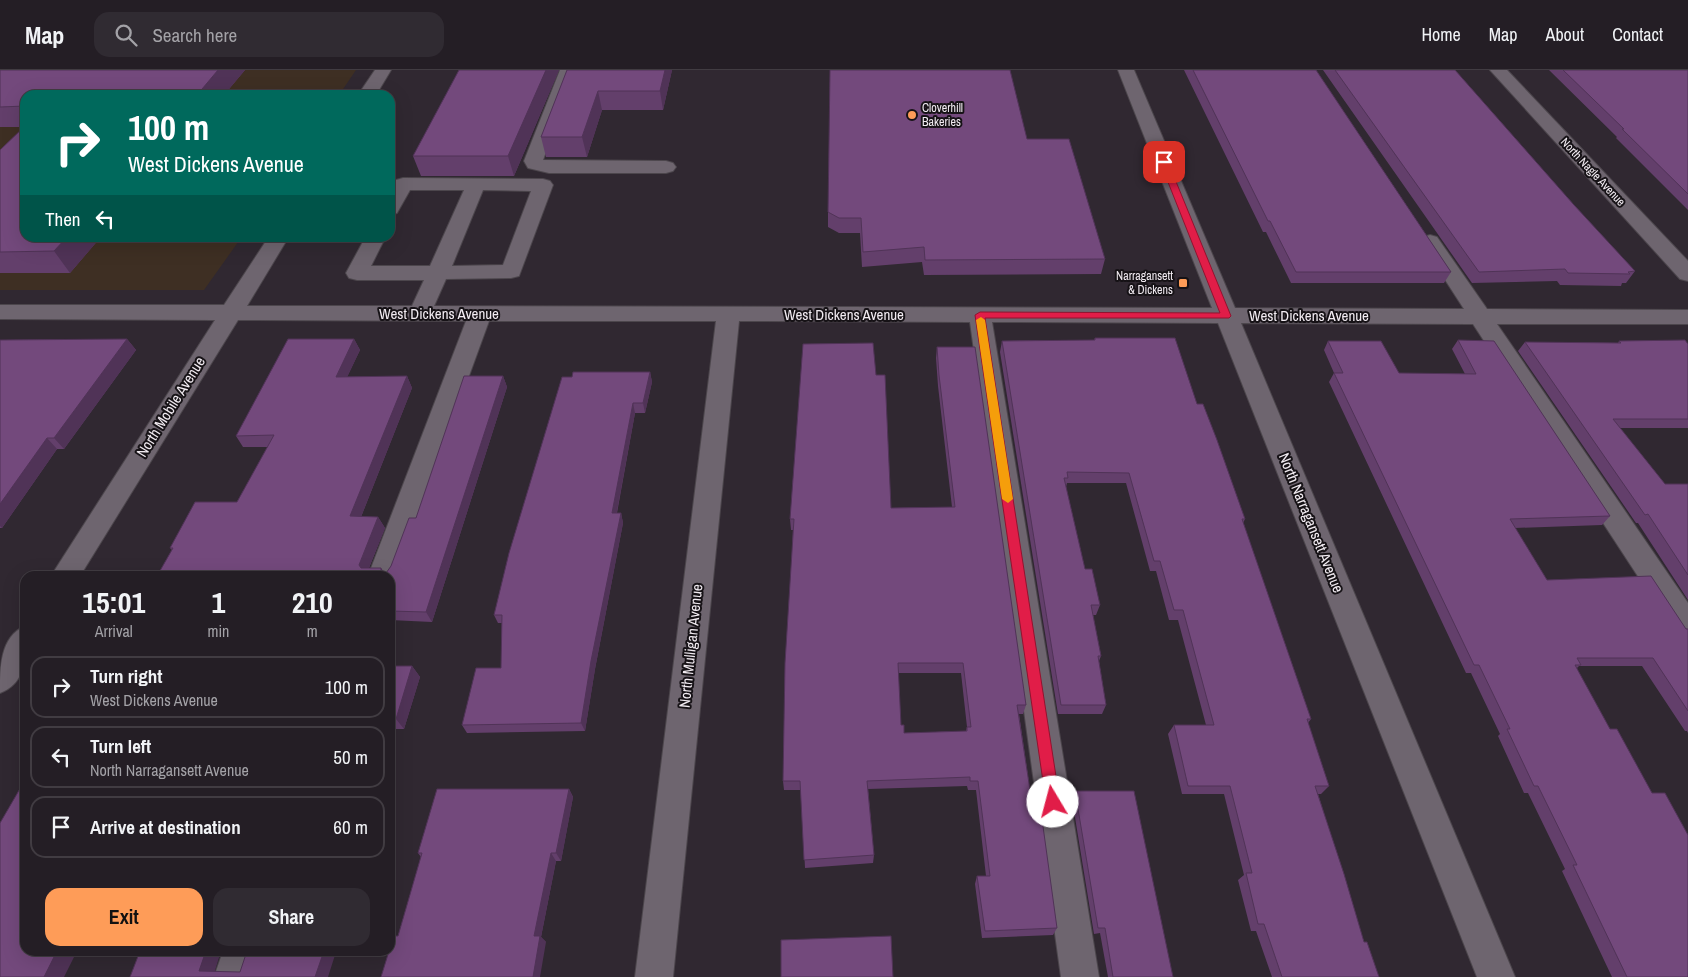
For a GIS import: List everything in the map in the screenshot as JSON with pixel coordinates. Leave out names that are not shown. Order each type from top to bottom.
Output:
[{"type":"street","points":[[370,90],[383,70]]},
{"type":"street","points":[[568,70],[533,162],[534,164],[549,167],[666,167]]},
{"type":"street","name":"North Narragansett Avenue","points":[[1126,70],[1496,977]]},
{"type":"street","name":"North Nagle Avenue","points":[[1498,70],[1688,274]]},
{"type":"street","points":[[373,242],[357,273],[511,272],[543,185],[403,184],[395,199]]},
{"type":"street","points":[[419,314],[476,184]]},
{"type":"street","points":[[1420,226],[1688,626]]},
{"type":"street","name":"North Mobile Avenue","points":[[68,571],[275,242]]},
{"type":"street","name":"West Dickens Avenue","points":[[0,312],[1688,317]]},
{"type":"street","points":[[384,571],[480,314]]},
{"type":"street","name":"North Mulligan Avenue","points":[[654,977],[728,314]]},
{"type":"street","points":[[980,315],[1080,977]]},
{"type":"street","points":[[0,679],[20,648]]},
{"type":"street","points":[[233,977],[240,956]]},
{"type":"shaded area","points":[[0,70],[356,70],[342,90],[20,90],[20,242],[238,242],[204,290],[0,290]]},
{"type":"building","points":[[0,70],[218,70],[201,90],[20,90],[20,106],[0,107]]},
{"type":"building","points":[[459,70],[546,70],[508,156],[413,156]]},
{"type":"building","points":[[567,70],[665,70],[660,91],[598,91],[582,137],[541,137]]},
{"type":"building","points":[[830,70],[1010,70],[1027,139],[1069,139],[1105,259],[925,260],[924,247],[863,252],[861,218],[839,218],[828,212]]},
{"type":"building","points":[[1193,70],[1316,70],[1451,272],[1296,272],[1270,221],[1268,221]]},
{"type":"building","points":[[1335,70],[1455,70],[1635,271],[1628,272],[1630,274],[1568,273],[1565,269],[1479,272]]},
{"type":"building","points":[[1563,70],[1688,70],[1688,194],[1622,129],[1624,129]]},
{"type":"building","points":[[20,131],[20,242],[62,242],[54,251],[0,252],[0,150]]},
{"type":"building","points":[[1095,338],[1175,338],[1197,404],[1203,404],[1217,440],[1245,519],[1242,519],[1311,719],[1307,719],[1329,786],[1315,786],[1364,942],[1367,942],[1379,977],[1282,977],[1264,924],[1258,924],[1246,873],[1252,873],[1230,786],[1188,786],[1174,725],[1214,725],[1183,610],[1174,610],[1160,561],[1154,561],[1129,473],[1067,472],[1068,478],[1064,478],[1085,569],[1092,569],[1100,605],[1091,605],[1101,656],[1098,656],[1106,705],[1061,705],[1002,341],[1095,340]]},
{"type":"building","points":[[127,339],[54,438],[47,438],[0,504],[0,340]]},
{"type":"building","points":[[288,339],[354,339],[336,377],[407,376],[350,516],[378,517],[359,565],[361,568],[381,568],[381,571],[160,571],[195,502],[237,502],[274,435],[236,436]]},
{"type":"building","points":[[1458,340],[1494,341],[1610,516],[1510,519],[1547,580],[1651,576],[1686,629],[1688,629],[1688,711],[1653,658],[1577,658],[1581,665],[1575,665],[1610,729],[1617,729],[1652,793],[1665,793],[1688,835],[1688,977],[1627,977],[1573,865],[1577,865],[1538,786],[1534,786],[1507,729],[1510,729],[1479,665],[1474,665],[1334,373],[1343,373],[1328,341],[1381,341],[1399,373],[1476,374]]},
{"type":"building","points":[[1685,340],[1688,344],[1688,419],[1613,419],[1665,484],[1688,484],[1688,575],[1648,514],[1645,515],[1525,342],[1621,343],[1619,341]]},
{"type":"building","points":[[873,343],[876,375],[885,375],[891,508],[955,507],[937,347],[975,347],[1026,705],[1017,705],[1030,790],[1038,790],[1057,928],[985,931],[977,876],[990,876],[978,781],[970,781],[970,777],[867,781],[874,855],[804,860],[800,781],[783,781],[785,663],[794,519],[790,519],[803,344]],"holes":[[[898,663],[963,663],[971,727],[967,727],[967,731],[904,733],[904,725],[901,725]]]},
{"type":"building","points":[[573,372],[650,372],[643,403],[633,403],[612,513],[621,513],[591,661],[581,723],[462,725],[476,668],[501,668],[502,615],[494,615],[509,553],[562,377],[572,377]]},
{"type":"building","points":[[464,376],[503,376],[426,612],[395,611],[395,571],[388,571],[409,518],[416,518]]},
{"type":"building","points":[[395,666],[412,666],[396,719]]},
{"type":"building","points":[[20,789],[20,956],[54,956],[44,977],[0,977],[0,823]]},
{"type":"building","points":[[437,789],[569,789],[556,853],[551,853],[534,936],[540,936],[533,977],[381,977],[387,956],[395,956],[395,936],[398,936],[422,853],[418,853]]},
{"type":"building","points":[[1075,791],[1134,791],[1173,977],[1113,977],[1105,928],[1098,928]]},
{"type":"building","points":[[891,936],[893,977],[781,977],[781,940]]},
{"type":"building","points":[[138,956],[204,956],[199,971],[240,972],[245,956],[322,956],[315,977],[130,977]]},
{"type":"slow traffic","points":[[981,320],[1008,499]]},
{"type":"place","name":"Cloverhill Bakeries","points":[[912,115]]},
{"type":"place","name":"Narragansett & Dickens","points":[[1183,283]]},
{"type":"route","points":[[1053,802],[980,315],[1226,316],[1164,162]]}]
